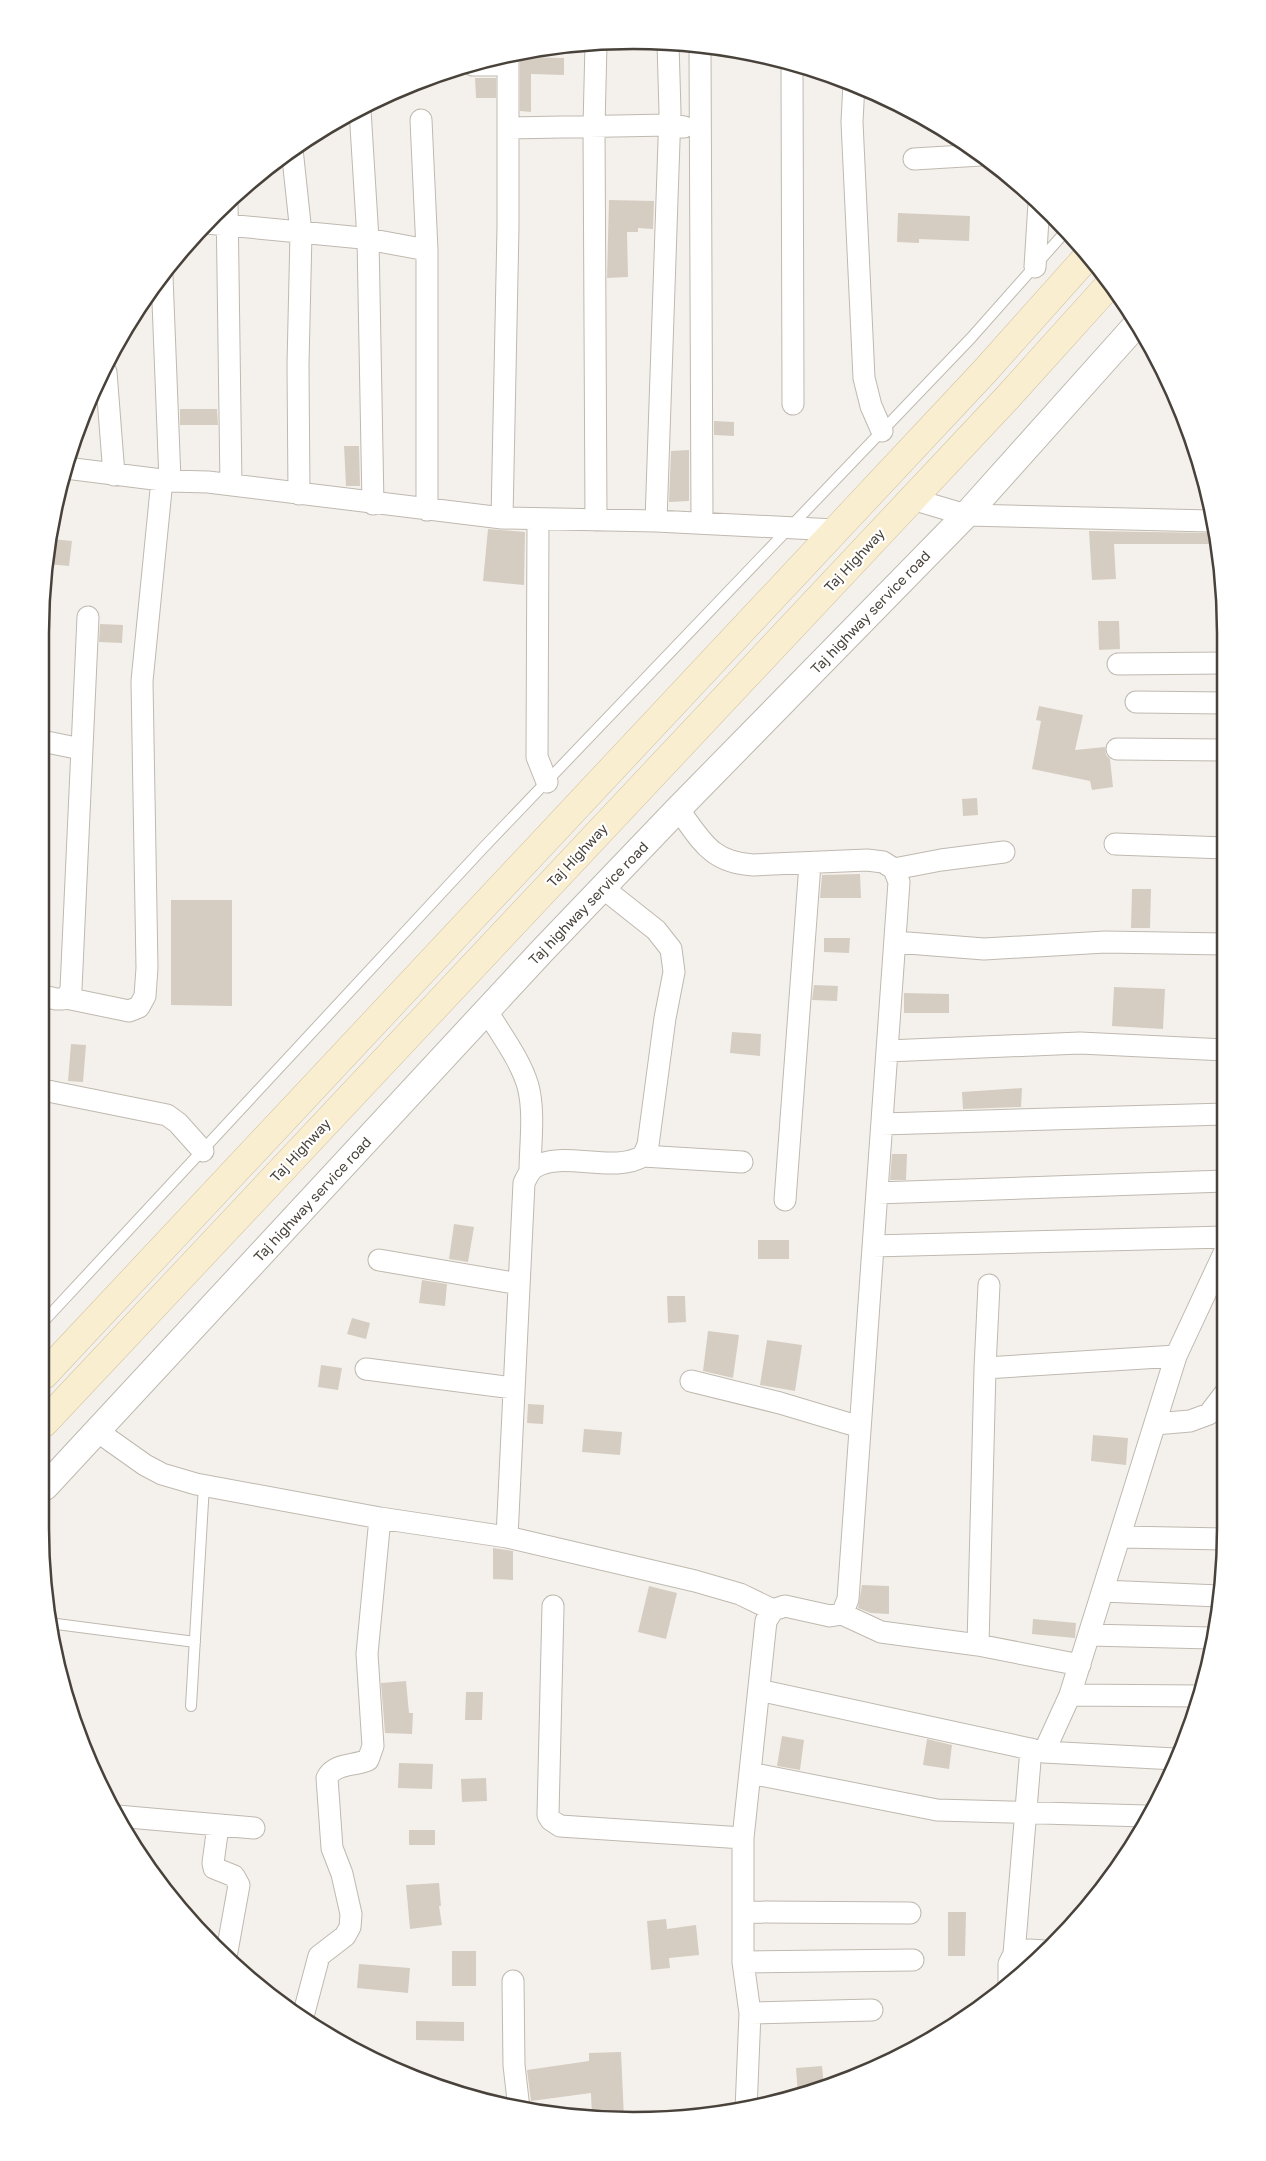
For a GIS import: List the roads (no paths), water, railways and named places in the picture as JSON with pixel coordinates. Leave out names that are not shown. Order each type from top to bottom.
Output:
[{"type":"main road","points":[[49,1370],[986,371],[1083,261]]},
{"type":"main road","name":"Taj Highway","points":[[49,1418],[1007,398],[1105,289]]},
{"type":"street","points":[[596,50],[594,126],[596,520]]},
{"type":"street","points":[[656,521],[669,125],[668,50]]},
{"type":"street","points":[[700,53],[702,523]]},
{"type":"street","points":[[502,518],[509,128],[508,63]]},
{"type":"street","points":[[792,71],[793,404]]},
{"type":"street","points":[[854,92],[852,122],[864,378],[870,406],[882,431]]},
{"type":"street","points":[[360,117],[368,238],[373,504]]},
{"type":"street","points":[[421,120],[427,250],[427,510]]},
{"type":"street","points":[[509,128],[669,125],[682,127],[699,125]]},
{"type":"street","points":[[914,159],[970,156]]},
{"type":"street","points":[[293,158],[301,233],[298,365],[299,494]]},
{"type":"street","points":[[228,213],[231,485]]},
{"type":"street","points":[[1035,267],[1038,213]]},
{"type":"street","points":[[216,224],[368,238],[427,250]]},
{"type":"street","points":[[49,997],[66,998],[129,1011],[139,1006],[145,996],[147,968],[142,680],[166,481],[162,287]]},
{"type":"street","name":"Taj highway service road","points":[[49,1483],[603,888],[966,515],[1132,330]]},
{"type":"street","points":[[107,380],[114,475]]},
{"type":"street","points":[[73,469],[166,481],[231,485],[373,504],[502,518],[656,521],[835,530]]},
{"type":"street","points":[[912,499],[966,515],[1206,521]]},
{"type":"street","points":[[538,519],[537,757],[547,782]]},
{"type":"street","points":[[66,998],[71,989],[88,617]]},
{"type":"street","points":[[1118,664],[1217,663]]},
{"type":"street","points":[[1136,702],[1217,703]]},
{"type":"street","points":[[49,742],[82,749]]},
{"type":"street","points":[[1117,750],[1217,750]]},
{"type":"street","points":[[678,809],[703,842],[718,856],[735,864],[753,866],[867,860],[883,862],[894,869],[899,882],[848,1599],[842,1614]]},
{"type":"street","points":[[1115,844],[1217,848]]},
{"type":"street","points":[[894,869],[941,860],[1004,852]]},
{"type":"street","points":[[786,1200],[810,864]]},
{"type":"street","points":[[603,888],[656,930],[671,949],[674,972],[665,1018],[648,1145],[643,1156]]},
{"type":"street","points":[[894,942],[984,949],[1105,942],[1217,944]]},
{"type":"street","points":[[487,1011],[516,1060],[528,1086],[531,1106],[530,1172]]},
{"type":"street","points":[[887,1051],[1080,1043],[1217,1050]]},
{"type":"street","points":[[49,1091],[167,1114],[178,1123],[203,1151]]},
{"type":"street","points":[[882,1124],[1217,1114]]},
{"type":"street","points":[[507,1537],[524,1183],[530,1172],[542,1164],[555,1162],[628,1162],[643,1156],[742,1162]]},
{"type":"street","points":[[877,1193],[1217,1181]]},
{"type":"street","points":[[873,1246],[1217,1237]]},
{"type":"street","points":[[379,1260],[518,1284]]},
{"type":"street","points":[[1009,1975],[1009,1964],[1014,1954],[1025,1812],[1038,1751],[1070,1696],[1176,1356],[1217,1268]]},
{"type":"street","points":[[978,1645],[989,1285]]},
{"type":"street","points":[[985,1368],[1176,1356]]},
{"type":"street","points":[[366,1369],[513,1388]]},
{"type":"street","points":[[691,1381],[780,1403],[860,1426]]},
{"type":"street","points":[[1155,1424],[1190,1421],[1217,1415]]},
{"type":"street","points":[[97,1431],[145,1465],[162,1474],[204,1485],[380,1518],[507,1537],[695,1581],[740,1594],[773,1610]]},
{"type":"street","points":[[304,2011],[319,1956],[344,1936],[350,1927],[350,1914],[342,1874],[332,1848],[327,1778],[329,1773],[339,1767],[368,1760],[373,1746],[367,1654],[380,1518]]},
{"type":"street","points":[[1121,1537],[1217,1539]]},
{"type":"street","points":[[1103,1591],[1213,1596]]},
{"type":"street","points":[[553,1606],[548,1815],[551,1820],[560,1826],[742,1838]]},
{"type":"street","points":[[746,2101],[750,2013],[743,1962],[742,1838],[766,1621],[773,1610],[785,1606],[830,1616],[842,1614],[881,1632],[978,1645],[1080,1665]]},
{"type":"street","points":[[1089,1635],[1207,1638]]},
{"type":"street","points":[[759,1690],[1038,1751],[1170,1759]]},
{"type":"street","points":[[1070,1696],[1192,1696]]},
{"type":"street","points":[[750,1773],[937,1810],[1141,1816]]},
{"type":"street","points":[[125,1817],[254,1828]]},
{"type":"street","points":[[218,1826],[214,1868],[234,1876],[239,1884],[228,1948]]},
{"type":"street","points":[[743,1912],[910,1913]]},
{"type":"street","points":[[1014,1954],[1029,1950],[1036,1950]]},
{"type":"street","points":[[743,1962],[913,1960]]},
{"type":"street","points":[[513,1981],[514,2064],[517,2101]]},
{"type":"street","points":[[750,2013],[872,2010]]},
{"type":"lane","points":[[49,1316],[484,847],[971,338],[1061,236]]},
{"type":"lane","points":[[191,1706],[204,1485]]},
{"type":"lane","points":[[57,1624],[195,1642]]}]
